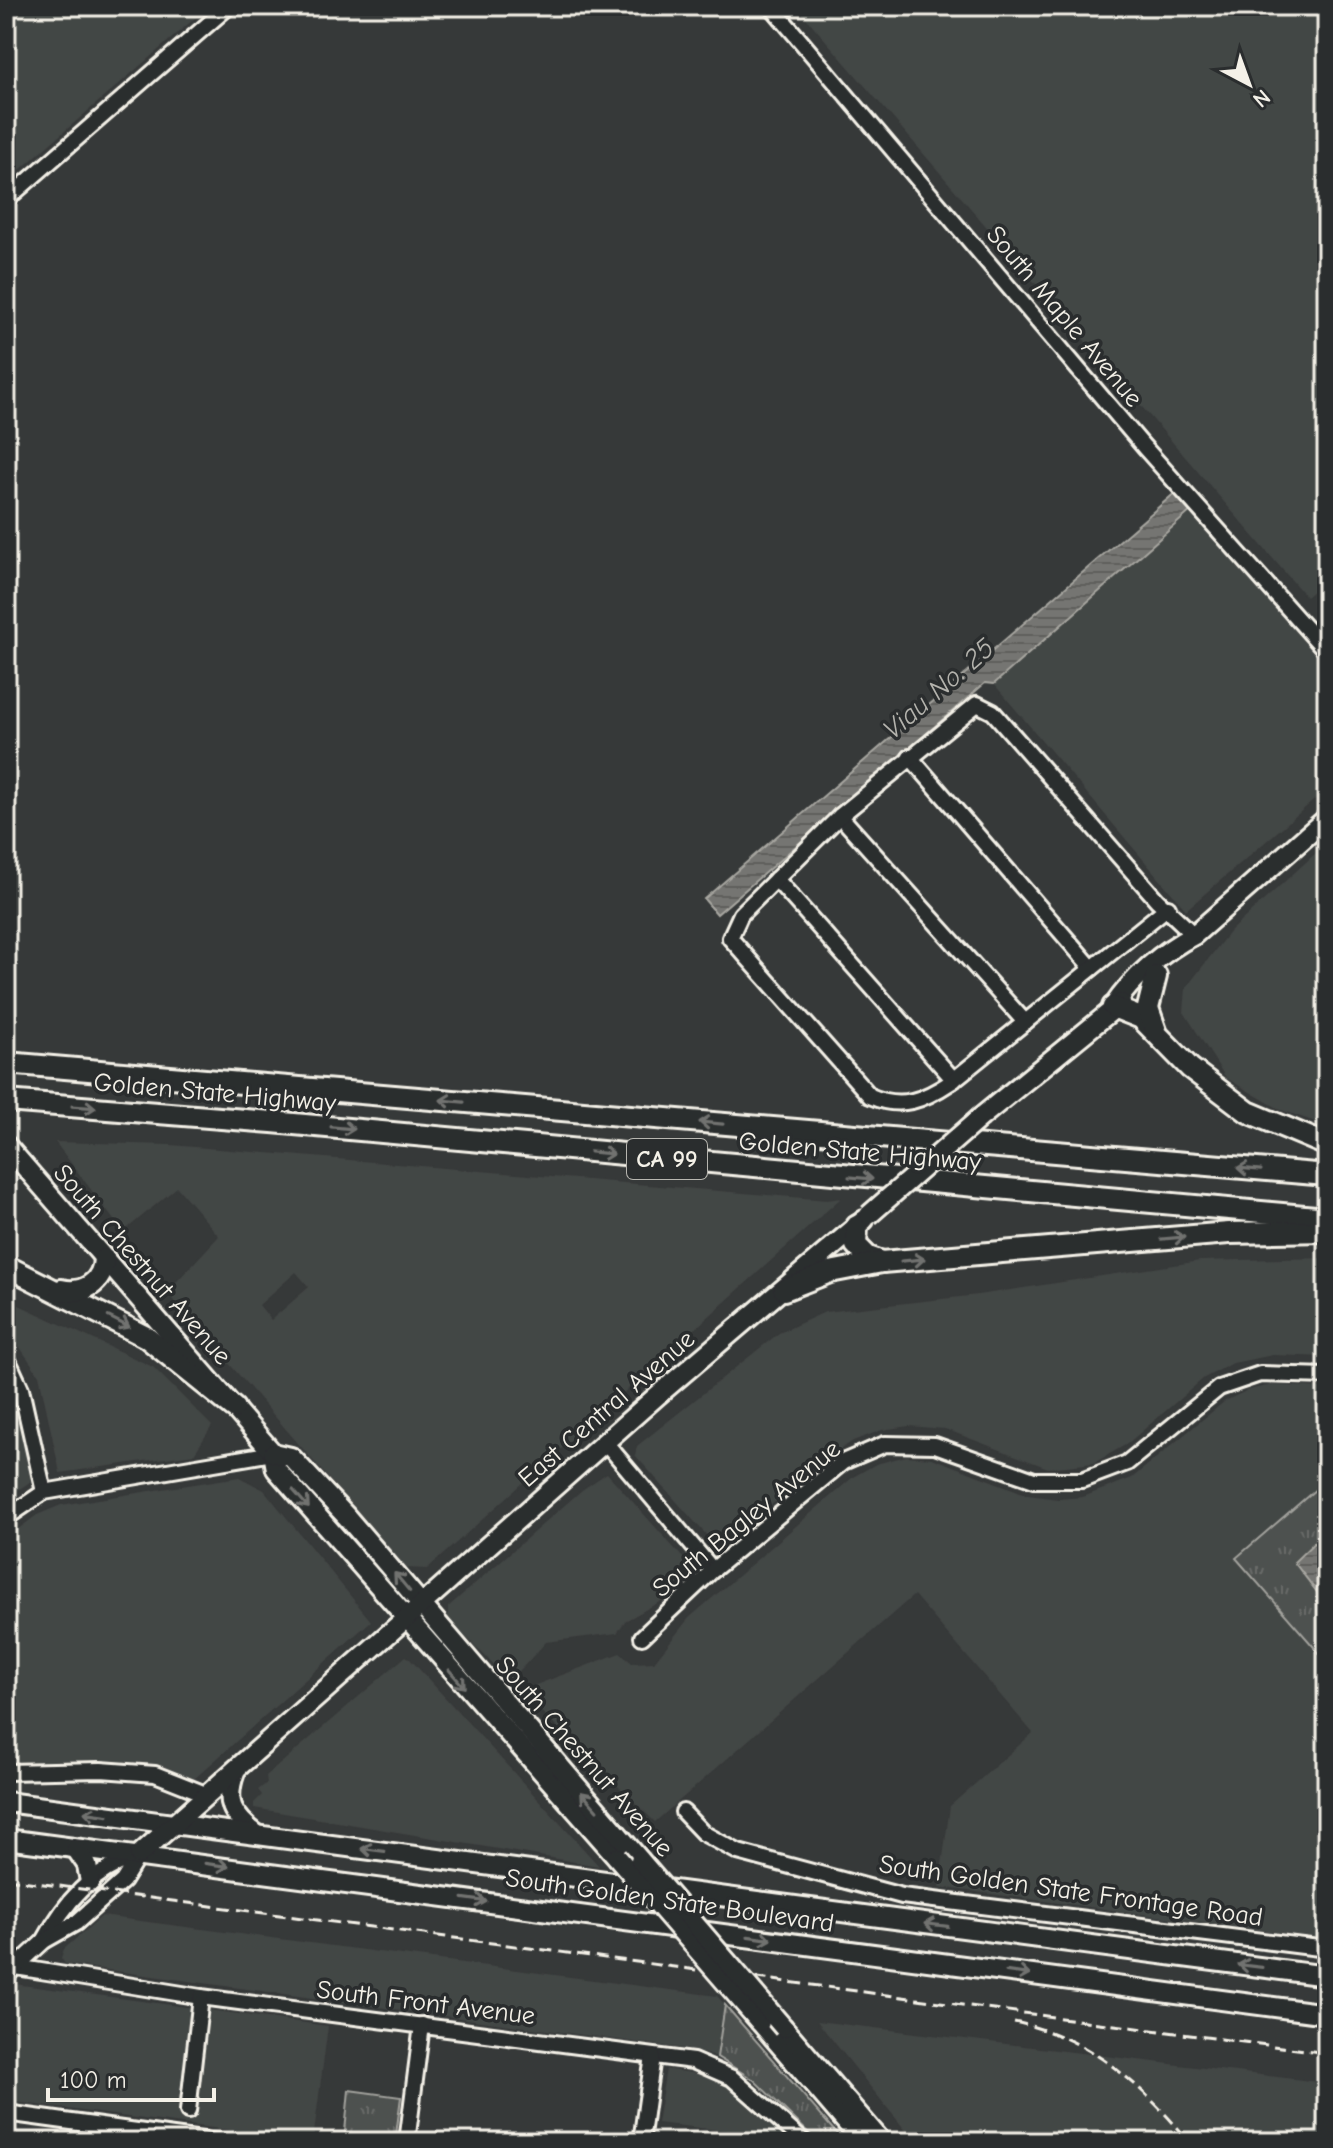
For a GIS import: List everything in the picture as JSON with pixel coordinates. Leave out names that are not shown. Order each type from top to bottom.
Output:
[{"type":"highway","points":[[1156,976],[1148,1008],[1156,1031]]},
{"type":"highway","points":[[1113,1007],[1141,1018],[1190,1068],[1248,1112],[1327,1145]]},
{"type":"highway","name":"Golden State Highway","points":[[6,1063],[1327,1175]]},
{"type":"highway","name":"Golden State Highway","points":[[6,1101],[272,1122],[1327,1218]]},
{"type":"highway","points":[[863,1221],[856,1245],[868,1257],[882,1262]]},
{"type":"highway","points":[[784,1290],[830,1272],[882,1262],[1229,1233],[1327,1231]]},
{"type":"highway","points":[[49,1287],[82,1291],[99,1278],[104,1259]]},
{"type":"highway","points":[[6,1266],[146,1337],[234,1408]]},
{"type":"main road","name":"East Central Avenue","points":[[1113,1007],[1126,987],[1179,942],[1194,935],[1327,818]]},
{"type":"main road","name":"East Central Avenue","points":[[139,1855],[605,1442],[981,1117],[1187,950],[1194,935]]},
{"type":"main road","name":"South Chestnut Avenue","points":[[6,1145],[273,1453],[276,1469],[863,2142]]},
{"type":"main road","name":"South Chestnut Avenue","points":[[273,1453],[283,1452],[291,1457],[882,2142]]},
{"type":"main road","points":[[236,1770],[230,1786],[229,1806],[235,1818],[258,1835]]},
{"type":"main road","name":"South Golden State Boulevard","points":[[6,1802],[1327,1976]]},
{"type":"main road","name":"South Golden State Boulevard","points":[[6,1839],[1327,2014]]},
{"type":"main road","points":[[76,1849],[87,1865],[90,1882]]},
{"type":"street","points":[[6,200],[229,6]]},
{"type":"street","name":"South Maple Avenue","points":[[771,6],[1144,447],[1327,652]]},
{"type":"street","points":[[1168,907],[954,1080],[915,1102],[893,1104],[870,1096],[730,938],[732,927],[741,914],[840,816],[967,709],[983,705],[1157,900],[1168,907],[1194,935]]},
{"type":"street","points":[[910,757],[1092,968]]},
{"type":"street","points":[[840,816],[1025,1022]]},
{"type":"street","points":[[776,879],[954,1080]]},
{"type":"street","points":[[6,1356],[21,1389],[44,1492]]},
{"type":"street","name":"South Bagley Avenue","points":[[642,1637],[713,1570],[843,1462],[885,1444],[935,1445],[1034,1480],[1082,1480],[1127,1463],[1219,1388],[1260,1374],[1327,1376]]},
{"type":"street","points":[[605,1442],[713,1570]]},
{"type":"street","points":[[6,1518],[44,1492],[273,1453]]},
{"type":"street","points":[[6,1772],[155,1774],[208,1795]]},
{"type":"street","name":"South Golden State Frontage Road","points":[[683,1812],[703,1833],[738,1852],[902,1896],[1327,1949]]},
{"type":"street","name":"East Central Avenue","points":[[44,1941],[62,1906],[108,1866],[139,1855]]},
{"type":"street","name":"East Central Avenue","points":[[11,1972],[44,1941],[76,1923],[123,1881],[139,1855]]},
{"type":"street","name":"South Front Avenue","points":[[11,1972],[693,2061],[732,2078],[804,2142]]},
{"type":"street","points":[[188,2111],[201,1997]]},
{"type":"street","points":[[407,2142],[422,2025]]},
{"type":"street","points":[[641,2142],[653,2056]]},
{"type":"street","points":[[6,2113],[217,2142]]},
{"type":"shaded area","points":[[6,6],[209,6],[6,182]]},
{"type":"shaded area","points":[[796,6],[1327,6],[1327,579],[1306,597]]},
{"type":"shaded area","points":[[1176,492],[1192,510],[994,684],[985,683],[717,914],[704,899]]},
{"type":"shaded area","points":[[1192,510],[1327,668],[1327,789],[1186,910],[994,684]]},
{"type":"shaded area","points":[[1327,843],[1327,1126],[1281,1110],[1226,1078],[1184,1012],[1186,988],[1230,931]]},
{"type":"shaded area","points":[[55,1142],[171,1145],[827,1200],[841,1198],[427,1569],[406,1568],[213,1345],[209,1348],[167,1292],[219,1236],[177,1187],[123,1232]],"holes":[[[296,1272],[309,1287],[271,1320],[259,1305]]]},
{"type":"shaded area","points":[[1327,1258],[1327,1357],[1273,1355],[1233,1363],[1204,1378],[1127,1444],[1094,1463],[1048,1468],[945,1429],[909,1426],[882,1430],[853,1441],[830,1456],[719,1549],[635,1455],[637,1446],[779,1333],[825,1312],[978,1295],[1200,1261]]},
{"type":"shaded area","points":[[6,1299],[153,1367],[212,1426],[194,1454],[60,1473],[39,1375],[6,1327]]},
{"type":"shaded area","points":[[6,1370],[16,1395],[30,1482],[6,1498]]},
{"type":"shaded area","points":[[1272,1385],[1327,1388],[1327,1489],[1237,1558],[1327,1663],[1327,1939],[939,1887],[950,1806],[1033,1733],[914,1595],[655,1822],[520,1691],[620,1653],[632,1663],[654,1662],[689,1618],[853,1477],[876,1464],[906,1456],[932,1458],[1028,1495],[1058,1499],[1083,1497],[1132,1478],[1225,1401],[1248,1390]]},
{"type":"shaded area","points":[[607,1473],[692,1568],[691,1577],[670,1596],[625,1621],[617,1633],[546,1642],[510,1681],[448,1617],[448,1607],[582,1490]]},
{"type":"shaded area","points":[[239,1477],[264,1490],[371,1621],[193,1780],[159,1768],[92,1760],[6,1764],[6,1538],[37,1515],[61,1505]]},
{"type":"shaded area","points":[[1323,1534],[1327,1534],[1327,1605],[1294,1562]]},
{"type":"shaded area","points":[[406,1656],[599,1866],[254,1808],[254,1803],[262,1795],[258,1790],[267,1783],[266,1776]]},
{"type":"shaded area","points":[[102,1916],[717,1996],[725,2005],[717,2057],[685,2049],[65,1964],[61,1958],[64,1949]]},
{"type":"shaded area","points":[[14,1984],[328,2026],[313,2141],[6,2101],[6,1990]]},
{"type":"shaded area","points":[[817,2021],[1327,2083],[1327,2142],[915,2142]]},
{"type":"shaded area","points":[[666,2069],[699,2074],[727,2085],[750,2102],[787,2138],[657,2123]]},
{"type":"shaded area","points":[[6,2128],[111,2142],[6,2142]]},
{"type":"green space","points":[[1316,1489],[1327,1489],[1327,1662],[1236,1558]]},
{"type":"green space","points":[[725,2005],[844,2142],[818,2142],[754,2080],[717,2057]]},
{"type":"green space","points":[[349,2090],[401,2097],[395,2142],[344,2142]]},
{"type":"railway","points":[[6,1879],[1327,2053]]},
{"type":"railway","points":[[1014,2022],[1067,2039],[1112,2066],[1152,2101],[1190,2142]]},
{"type":"water label","name":"Viau No. 25","points":[[938,688]]}]
